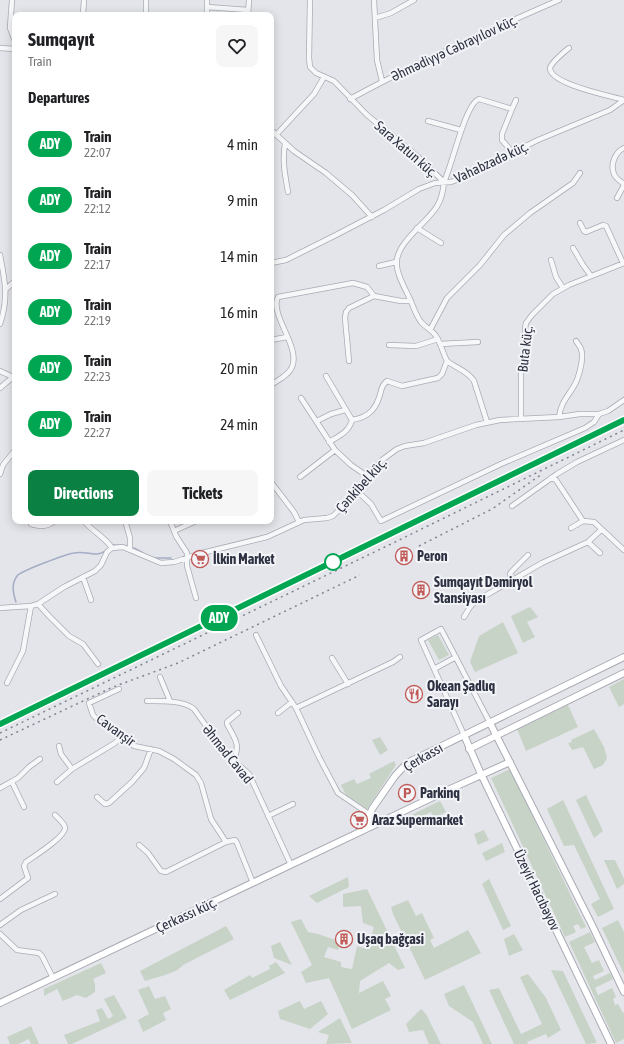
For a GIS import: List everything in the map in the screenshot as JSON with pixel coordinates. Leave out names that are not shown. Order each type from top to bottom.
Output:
[{"type":"street","points":[[12,0],[10,28],[12,33]]},
{"type":"street","points":[[83,12],[84,0]]},
{"type":"street","points":[[146,0],[146,12]]},
{"type":"street","points":[[207,0],[207,12]]},
{"type":"street","points":[[207,7],[248,12],[249,0]]},
{"type":"street","name":"Sara Xatun küç.","points":[[310,0],[310,67],[316,73],[334,81],[367,115],[416,156],[444,182],[443,195],[440,202],[434,211],[402,246],[396,262]]},
{"type":"street","points":[[374,0],[377,60],[382,81]]},
{"type":"street","points":[[374,18],[391,13],[414,0]]},
{"type":"street","name":"Əhmədiyyə Cəbrayılov küç.","points":[[350,99],[382,81],[452,47],[559,0]]},
{"type":"street","points":[[0,48],[12,49]]},
{"type":"street","points":[[569,48],[551,65],[550,69],[552,73],[572,85],[586,91],[624,100]]},
{"type":"street","points":[[324,77],[314,94],[276,135],[352,195],[372,217]]},
{"type":"street","points":[[444,182],[451,167],[461,130],[470,109],[476,100],[479,99],[512,109]]},
{"type":"street","points":[[513,153],[502,140],[502,134],[516,100]]},
{"type":"street","name":"Vahabzadə küç.","points":[[274,262],[286,260],[372,217],[419,189],[435,183],[452,182],[459,179],[538,140],[610,110],[624,100]]},
{"type":"street","points":[[428,121],[461,130]]},
{"type":"street","points":[[286,144],[283,154],[283,164],[288,192]]},
{"type":"street","points":[[617,198],[624,184],[614,175],[613,164],[617,152],[624,148]]},
{"type":"street","points":[[430,330],[447,298],[480,265],[504,235],[573,183],[580,174]]},
{"type":"street","points":[[580,223],[586,232],[603,224],[606,226],[624,263]]},
{"type":"street","points":[[417,228],[441,243]]},
{"type":"street","points":[[573,248],[591,276]]},
{"type":"street","points":[[0,255],[6,289],[6,302],[0,321]]},
{"type":"street","points":[[551,260],[556,277],[563,288]]},
{"type":"street","points":[[379,266],[396,262],[402,284],[411,300],[416,314],[438,339],[447,361],[471,376],[488,422]]},
{"type":"street","name":"Buta küç.","points":[[521,419],[521,369],[525,348],[526,323],[553,294],[563,288],[624,263]]},
{"type":"street","points":[[6,289],[12,284]]},
{"type":"street","points":[[274,383],[292,367],[293,356],[274,299],[280,296],[295,295],[353,284],[367,287],[374,296]]},
{"type":"street","points":[[349,361],[345,318],[346,312],[354,306],[374,296],[401,301],[411,300]]},
{"type":"street","points":[[274,339],[287,337]]},
{"type":"street","points":[[389,345],[416,346],[438,339]]},
{"type":"street","points":[[559,417],[561,406],[579,372],[582,351],[581,347],[576,341]]},
{"type":"street","points":[[440,344],[478,342]]},
{"type":"street","points":[[352,420],[372,412],[376,408],[382,386],[388,381],[402,386],[438,378],[442,374],[447,361]]},
{"type":"street","points":[[0,371],[12,376]]},
{"type":"street","points":[[326,376],[352,420]]},
{"type":"street","points":[[0,388],[12,379]]},
{"type":"street","points":[[301,398],[335,450],[351,465],[367,476]]},
{"type":"street","name":"Çənkibel küç.","points":[[112,548],[119,547],[130,550],[161,563],[174,562],[202,553],[267,537],[304,520],[333,516],[382,460],[397,449],[424,443],[488,422],[580,414],[599,414],[608,411],[624,400]]},
{"type":"street","points":[[317,421],[331,414],[345,410]]},
{"type":"street","points":[[356,490],[371,504],[381,521],[501,464],[585,428],[594,422],[599,414]]},
{"type":"street","points":[[329,442],[347,431],[352,420]]},
{"type":"street","points":[[512,506],[551,478],[577,462],[624,440]]},
{"type":"street","points":[[300,477],[335,450]]},
{"type":"street","points":[[0,474],[3,465],[12,454]]},
{"type":"street","points":[[551,478],[556,480],[583,521]]},
{"type":"street","points":[[274,486],[294,512],[299,522]]},
{"type":"street","points":[[571,528],[583,521],[594,522],[624,550]]},
{"type":"street","points":[[31,524],[47,526],[50,524]]},
{"type":"street","points":[[0,608],[31,606],[38,604],[64,587],[98,569],[104,556],[112,548],[110,544],[87,524]]},
{"type":"street","points":[[126,524],[130,538],[130,550]]},
{"type":"street","points":[[171,524],[187,553],[187,566],[196,598]]},
{"type":"street","points":[[174,530],[189,524]]},
{"type":"street","points":[[464,617],[476,601],[542,564],[588,542],[602,530]]},
{"type":"street","points":[[588,542],[600,553]]},
{"type":"street","points":[[510,582],[510,574],[528,555]]},
{"type":"street","points":[[82,577],[91,600]]},
{"type":"street","points":[[38,604],[69,636],[82,644],[98,664]]},
{"type":"street","points":[[8,683],[23,651],[31,606]]},
{"type":"street","points":[[464,735],[421,640],[441,629],[510,762],[624,992]]},
{"type":"street","points":[[256,635],[281,686],[296,708],[338,793],[369,814],[368,819],[370,827],[481,774],[510,762]]},
{"type":"street","points":[[296,708],[393,662],[400,657]]},
{"type":"street","points":[[434,669],[456,657]]},
{"type":"street","name":"Çerkassı","points":[[369,814],[395,776],[407,763],[624,657]]},
{"type":"street","points":[[332,658],[348,684]]},
{"type":"street","points":[[469,749],[624,673]]},
{"type":"street","points":[[160,677],[170,701]]},
{"type":"street","name":"Cavanşir","points":[[119,689],[89,703],[93,715],[134,746],[159,751],[174,759],[196,775],[201,783],[211,819],[226,842]]},
{"type":"street","name":"Əhməd Cavad","points":[[147,701],[170,701],[186,705],[194,709],[223,750],[249,774],[291,865]]},
{"type":"street","points":[[278,713],[292,702]]},
{"type":"street","points":[[234,761],[238,743],[227,722],[238,713]]},
{"type":"street","name":"Üzeyir Hacıbəyov","points":[[464,735],[469,749],[610,1044]]},
{"type":"street","points":[[57,782],[72,769],[115,743],[121,737]]},
{"type":"street","points":[[59,746],[61,754],[72,769]]},
{"type":"street","points":[[97,797],[105,804],[109,803],[132,782],[144,768],[151,749]]},
{"type":"street","points":[[0,788],[22,776],[29,767],[40,759]]},
{"type":"street","points":[[12,782],[24,807]]},
{"type":"street","points":[[268,816],[293,804]]},
{"type":"street","points":[[0,899],[28,878],[29,876],[24,866],[26,862],[64,833],[65,826],[54,815]]},
{"type":"street","name":"Çerkassı küç.","points":[[0,1003],[370,827]]},
{"type":"street","points":[[139,845],[161,871],[166,872],[226,842],[235,840],[252,883]]},
{"type":"street","points":[[0,925],[21,910],[55,894]]},
{"type":"street","points":[[0,934],[17,950],[39,953],[53,978]]},
{"type":"green space","points":[[530,607],[538,617],[527,622],[535,637],[523,643],[511,616]]},
{"type":"green space","points":[[503,622],[518,653],[475,672],[470,662],[479,636]]},
{"type":"green space","points":[[438,635],[449,655],[439,660],[428,640]]},
{"type":"green space","points":[[624,679],[624,704],[619,707],[609,687]]},
{"type":"green space","points":[[568,705],[578,727],[526,751],[517,729]]},
{"type":"green space","points":[[594,729],[604,747],[607,758],[603,765],[594,769],[583,747],[572,750],[568,743],[572,742],[571,740]]},
{"type":"green space","points":[[380,737],[388,750],[380,755],[372,740]]},
{"type":"green space","points":[[394,761],[396,765],[367,809],[346,795],[341,785],[354,779],[357,784],[371,778],[369,774]]},
{"type":"green space","points":[[510,769],[586,927],[581,929],[578,924],[573,926],[576,932],[565,937],[491,778]]},
{"type":"green space","points":[[586,795],[603,831],[594,838],[576,800]]},
{"type":"green space","points":[[563,800],[614,909],[598,917],[591,904],[600,899],[574,845],[564,846],[547,809]]},
{"type":"green space","points":[[440,801],[446,812],[434,818],[431,812],[406,824],[403,819]]},
{"type":"green space","points":[[484,830],[489,840],[478,845],[474,834]]},
{"type":"green space","points":[[502,843],[505,852],[486,861],[482,853]]},
{"type":"green space","points":[[604,860],[615,860],[624,879],[624,884],[617,889]]},
{"type":"green space","points":[[348,877],[349,887],[317,903],[309,896]]},
{"type":"green space","points":[[489,879],[511,926],[503,930],[482,884]]},
{"type":"green space","points":[[367,889],[405,968],[398,970],[389,963],[360,981],[359,993],[383,981],[391,996],[385,999],[391,1010],[352,1029],[329,978],[306,983],[301,972],[312,965],[291,922],[301,919],[308,932],[341,942],[338,950],[328,947],[324,957],[341,962],[341,967],[352,969],[357,946],[367,949],[374,927],[363,923],[361,906],[343,907],[343,894]]},
{"type":"green space","points":[[408,900],[416,916],[422,913],[434,938],[430,940],[434,948],[468,930],[481,953],[425,980],[391,907]]},
{"type":"green space","points":[[618,920],[624,932],[624,974],[602,928]]},
{"type":"green space","points":[[226,926],[234,939],[166,975],[145,981],[140,971]]},
{"type":"green space","points":[[590,932],[595,942],[584,947],[592,963],[599,960],[604,971],[593,976],[595,980],[610,973],[613,979],[595,988],[598,995],[612,988],[616,997],[613,999],[615,1005],[618,1004],[623,1013],[624,1012],[624,1039],[616,1043],[569,942]]},
{"type":"green space","points":[[514,934],[523,950],[509,956],[504,939]]},
{"type":"green space","points":[[280,942],[292,965],[274,958],[271,946]]},
{"type":"green space","points":[[276,962],[285,973],[230,1000],[224,990],[250,975],[252,978],[270,969],[269,966]]},
{"type":"green space","points":[[101,963],[106,973],[93,979],[95,984],[95,992],[86,998],[77,995],[63,1001],[57,989],[44,996],[44,989]]},
{"type":"green space","points":[[551,970],[563,971],[597,1043],[586,1044]]},
{"type":"green space","points":[[528,974],[546,998],[561,1030],[548,1038],[546,1034],[527,1042],[528,1044],[514,1044],[489,990],[499,988],[521,1034],[542,1024],[520,977]]},
{"type":"green space","points":[[464,985],[492,1044],[483,1044],[473,1022],[449,1006],[444,994]]},
{"type":"green space","points":[[149,986],[155,999],[165,996],[171,1009],[163,1013],[166,1020],[143,1032],[138,1020],[149,1014],[138,990]]},
{"type":"green space","points":[[114,995],[127,1018],[72,1044],[68,1044],[64,1035],[100,1021],[96,1010],[102,1008],[108,1019],[113,1016],[104,999]]},
{"type":"green space","points":[[300,1001],[304,1009],[321,1001],[328,1014],[310,1029],[280,1019],[278,1011]]},
{"type":"green space","points":[[421,1009],[426,1014],[441,1044],[429,1044],[423,1030],[409,1032],[406,1024]]},
{"type":"green space","points":[[340,1018],[352,1043],[326,1044],[329,1035],[318,1032]]},
{"type":"green space","points":[[31,1026],[39,1044],[31,1044],[29,1039],[18,1044],[10,1044],[7,1037]]},
{"type":"waterway","points":[[113,545],[128,546]]},
{"type":"waterway","points":[[16,602],[13,592],[13,585],[17,576],[26,570],[70,554],[79,552],[96,554],[104,552],[109,548]]},
{"type":"waterway","points":[[134,548],[143,553]]},
{"type":"waterway","points":[[153,558],[171,558]]},
{"type":"railway","points":[[0,724],[624,420]]},
{"type":"railway","points":[[0,733],[624,430]]},
{"type":"railway","points":[[419,546],[492,509],[542,474]]},
{"type":"railway","points":[[0,740],[113,687],[178,663],[360,575]]},
{"type":"train","name":"ADY","points":[[0,724],[624,420]]},
{"type":"place","name":"Peron","points":[[404,556]]},
{"type":"place","name":"İlkin Market","points":[[200,559]]},
{"type":"place","name":"Sumqayıt Dəmiryol Stansiyası","points":[[421,590]]},
{"type":"place","name":"Okean Şadlıq Sarayı","points":[[414,694]]},
{"type":"place","name":"Parkinq","points":[[407,793]]},
{"type":"place","name":"Araz Supermarket","points":[[359,820]]},
{"type":"place","name":"Uşaq bağçasi","points":[[344,939]]}]
